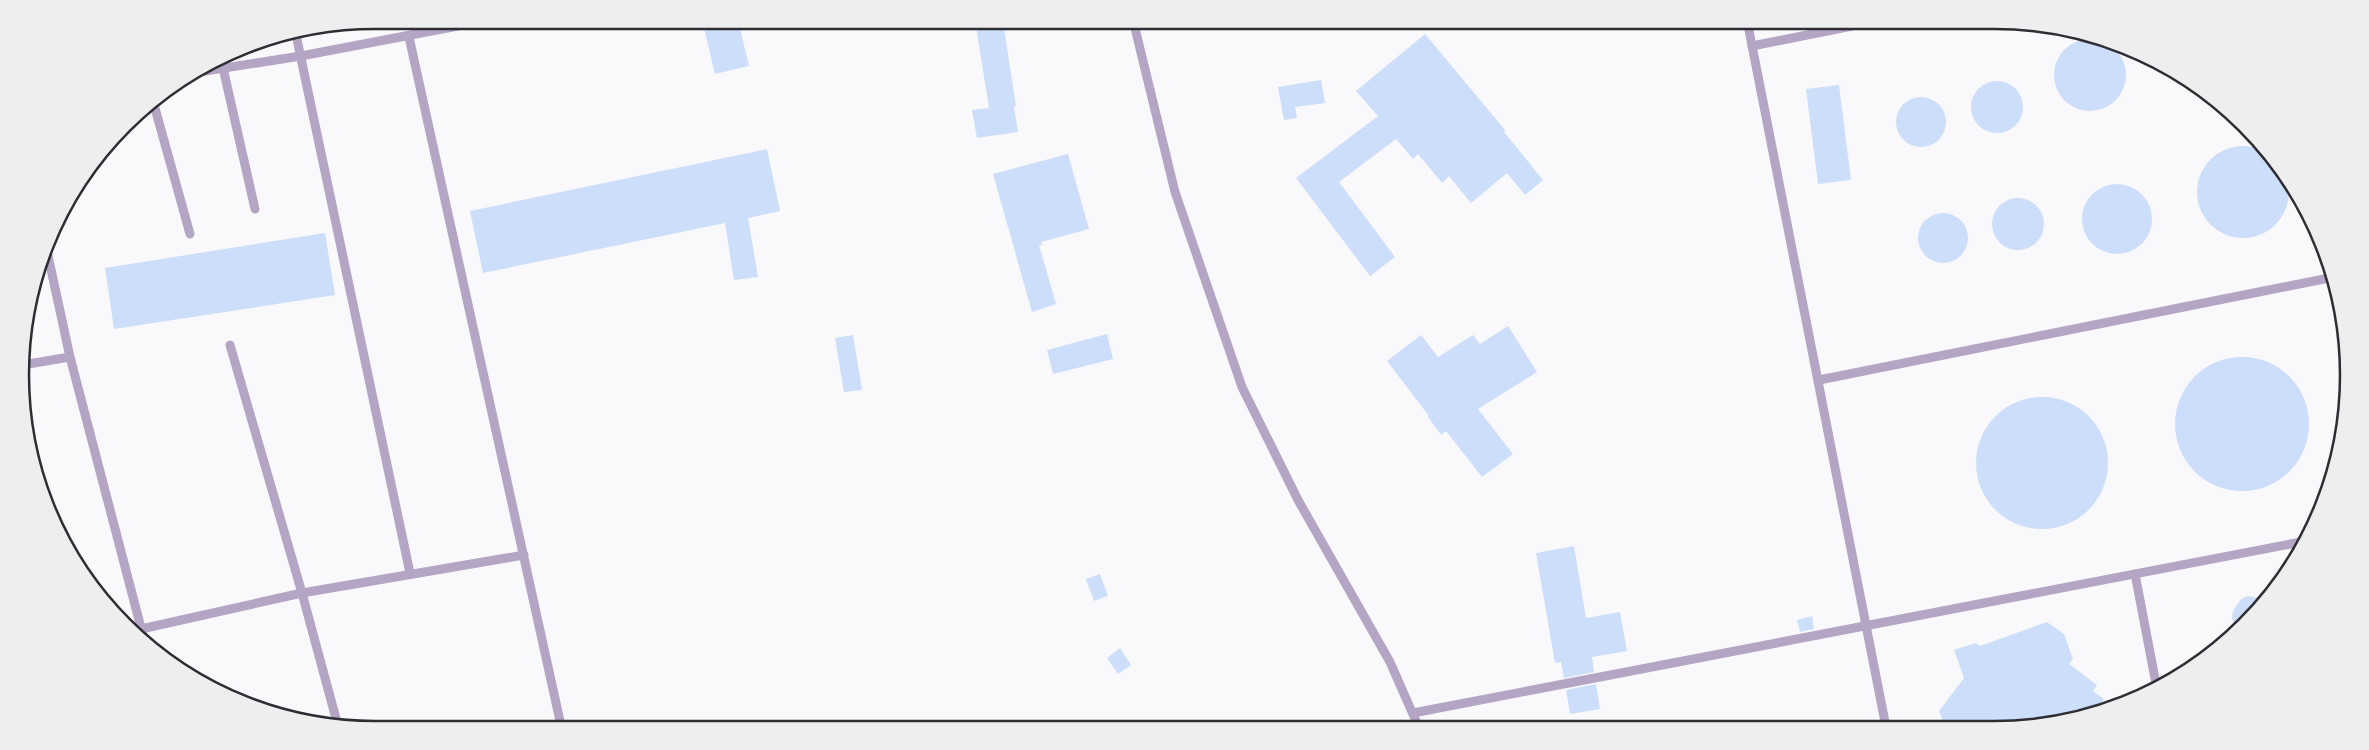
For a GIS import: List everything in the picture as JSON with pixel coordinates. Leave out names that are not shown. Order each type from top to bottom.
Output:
[{"type":"lane","points":[[211,70],[301,56],[444,29]]},
{"type":"lane","points":[[1135,29],[1175,192],[1242,387],[1298,500],[1390,662],[1416,721]]},
{"type":"lane","points":[[1749,29],[1885,721]]},
{"type":"lane","points":[[1752,46],[1837,29]]},
{"type":"lane","points":[[409,36],[560,721]]},
{"type":"lane","points":[[297,38],[410,573]]},
{"type":"lane","points":[[223,68],[255,209]]},
{"type":"lane","points":[[155,108],[190,234]]},
{"type":"lane","points":[[49,259],[70,357],[141,629],[302,593],[524,555]]},
{"type":"lane","points":[[1818,380],[2326,279]]},
{"type":"lane","points":[[230,344],[336,719]]},
{"type":"lane","points":[[29,364],[70,357]]},
{"type":"lane","points":[[1413,713],[2297,543]]},
{"type":"lane","points":[[2135,574],[2156,681]]},
{"type":"building","points":[[704,29],[740,29],[749,66],[715,74]]},
{"type":"building","points":[[976,29],[1004,29],[1018,132],[977,138],[972,110],[989,108]]},
{"type":"building","points":[[1425,34],[1505,130],[1504,132],[1543,180],[1525,195],[1507,173],[1471,203],[1449,176],[1442,183],[1418,154],[1413,159],[1396,139],[1339,182],[1395,257],[1370,276],[1296,178],[1378,116],[1356,91]]},
{"type":"building","points":[[2082,40],[2118,52],[2125,68],[2125,82],[2116,101],[2097,110],[2083,110],[2064,101],[2055,82],[2055,68],[2060,55],[2064,49]]},
{"type":"building","points":[[1321,80],[1325,103],[1295,107],[1297,118],[1284,120],[1278,87]]},
{"type":"building","points":[[1992,81],[2002,81],[2016,88],[2023,102],[2023,112],[2016,126],[2002,133],[1992,133],[1982,129],[1975,122],[1971,112],[1971,102],[1975,92],[1982,85]]},
{"type":"building","points":[[1839,85],[1851,180],[1818,184],[1806,89]]},
{"type":"building","points":[[1921,97],[1930,99],[1941,108],[1946,122],[1944,131],[1935,142],[1921,147],[1912,145],[1901,136],[1896,122],[1898,113],[1907,102]]},
{"type":"building","points":[[2234,147],[2252,147],[2269,164],[2282,183],[2289,194],[2288,201],[2281,217],[2268,230],[2252,237],[2234,237],[2218,230],[2205,217],[2198,201],[2198,183],[2205,167],[2218,154]]},
{"type":"building","points":[[767,149],[780,211],[748,218],[758,277],[734,280],[725,223],[483,273],[470,211]]},
{"type":"building","points":[[1068,154],[1089,229],[1041,242],[1042,245],[1039,245],[1056,304],[1032,312],[993,174]]},
{"type":"building","points":[[2117,184],[2130,187],[2142,194],[2149,206],[2152,219],[2149,232],[2142,244],[2130,251],[2117,254],[2104,251],[2092,244],[2085,232],[2082,219],[2085,206],[2092,194],[2104,187]]},
{"type":"building","points":[[2018,198],[2028,200],[2036,206],[2042,214],[2044,224],[2042,234],[2036,242],[2028,248],[2018,250],[2008,248],[2000,242],[1994,234],[1992,224],[1994,214],[2000,206],[2008,200]]},
{"type":"building","points":[[1938,213],[1948,213],[1961,220],[1968,233],[1968,243],[1961,256],[1948,263],[1938,263],[1929,259],[1922,252],[1918,243],[1918,233],[1922,224],[1929,217]]},
{"type":"building","points":[[325,233],[335,295],[114,329],[105,268]]},
{"type":"building","points":[[1508,326],[1537,372],[1478,409],[1513,454],[1482,477],[1446,431],[1441,435],[1429,416],[1387,361],[1421,335],[1438,357],[1473,335],[1480,344]]},
{"type":"building","points":[[1107,334],[1113,359],[1053,374],[1047,350]]},
{"type":"building","points":[[853,335],[862,390],[844,392],[835,338]]},
{"type":"building","points":[[2242,357],[2268,362],[2290,376],[2304,398],[2309,424],[2304,450],[2290,472],[2268,486],[2242,491],[2216,486],[2194,472],[2180,450],[2175,424],[2180,398],[2194,376],[2216,362]]},
{"type":"building","points":[[2042,397],[2055,398],[2067,402],[2089,416],[2103,438],[2107,450],[2107,476],[2103,488],[2089,510],[2067,524],[2055,528],[2042,529],[2029,528],[2017,524],[1995,510],[1981,488],[1977,476],[1976,463],[1977,450],[1981,438],[1995,416],[2017,402],[2029,398]]},
{"type":"building","points":[[1574,546],[1586,618],[1620,612],[1627,651],[1592,657],[1594,672],[1564,678],[1561,662],[1555,663],[1536,553]]},
{"type":"building","points":[[1100,574],[1108,596],[1094,601],[1086,579]]},
{"type":"building","points":[[2248,596],[2259,598],[2234,625],[2233,611],[2241,599]]},
{"type":"building","points":[[1812,616],[1814,629],[1800,632],[1797,620]]},
{"type":"building","points":[[2047,622],[2064,634],[2073,659],[2069,664],[2097,685],[2093,691],[2104,699],[2101,704],[2062,715],[2017,721],[1943,721],[1939,711],[1964,678],[1954,650],[1976,643],[1980,646]]},
{"type":"building","points":[[1120,648],[1131,665],[1118,674],[1107,658]]},
{"type":"building","points":[[1596,684],[1600,709],[1570,714],[1566,690]]}]
